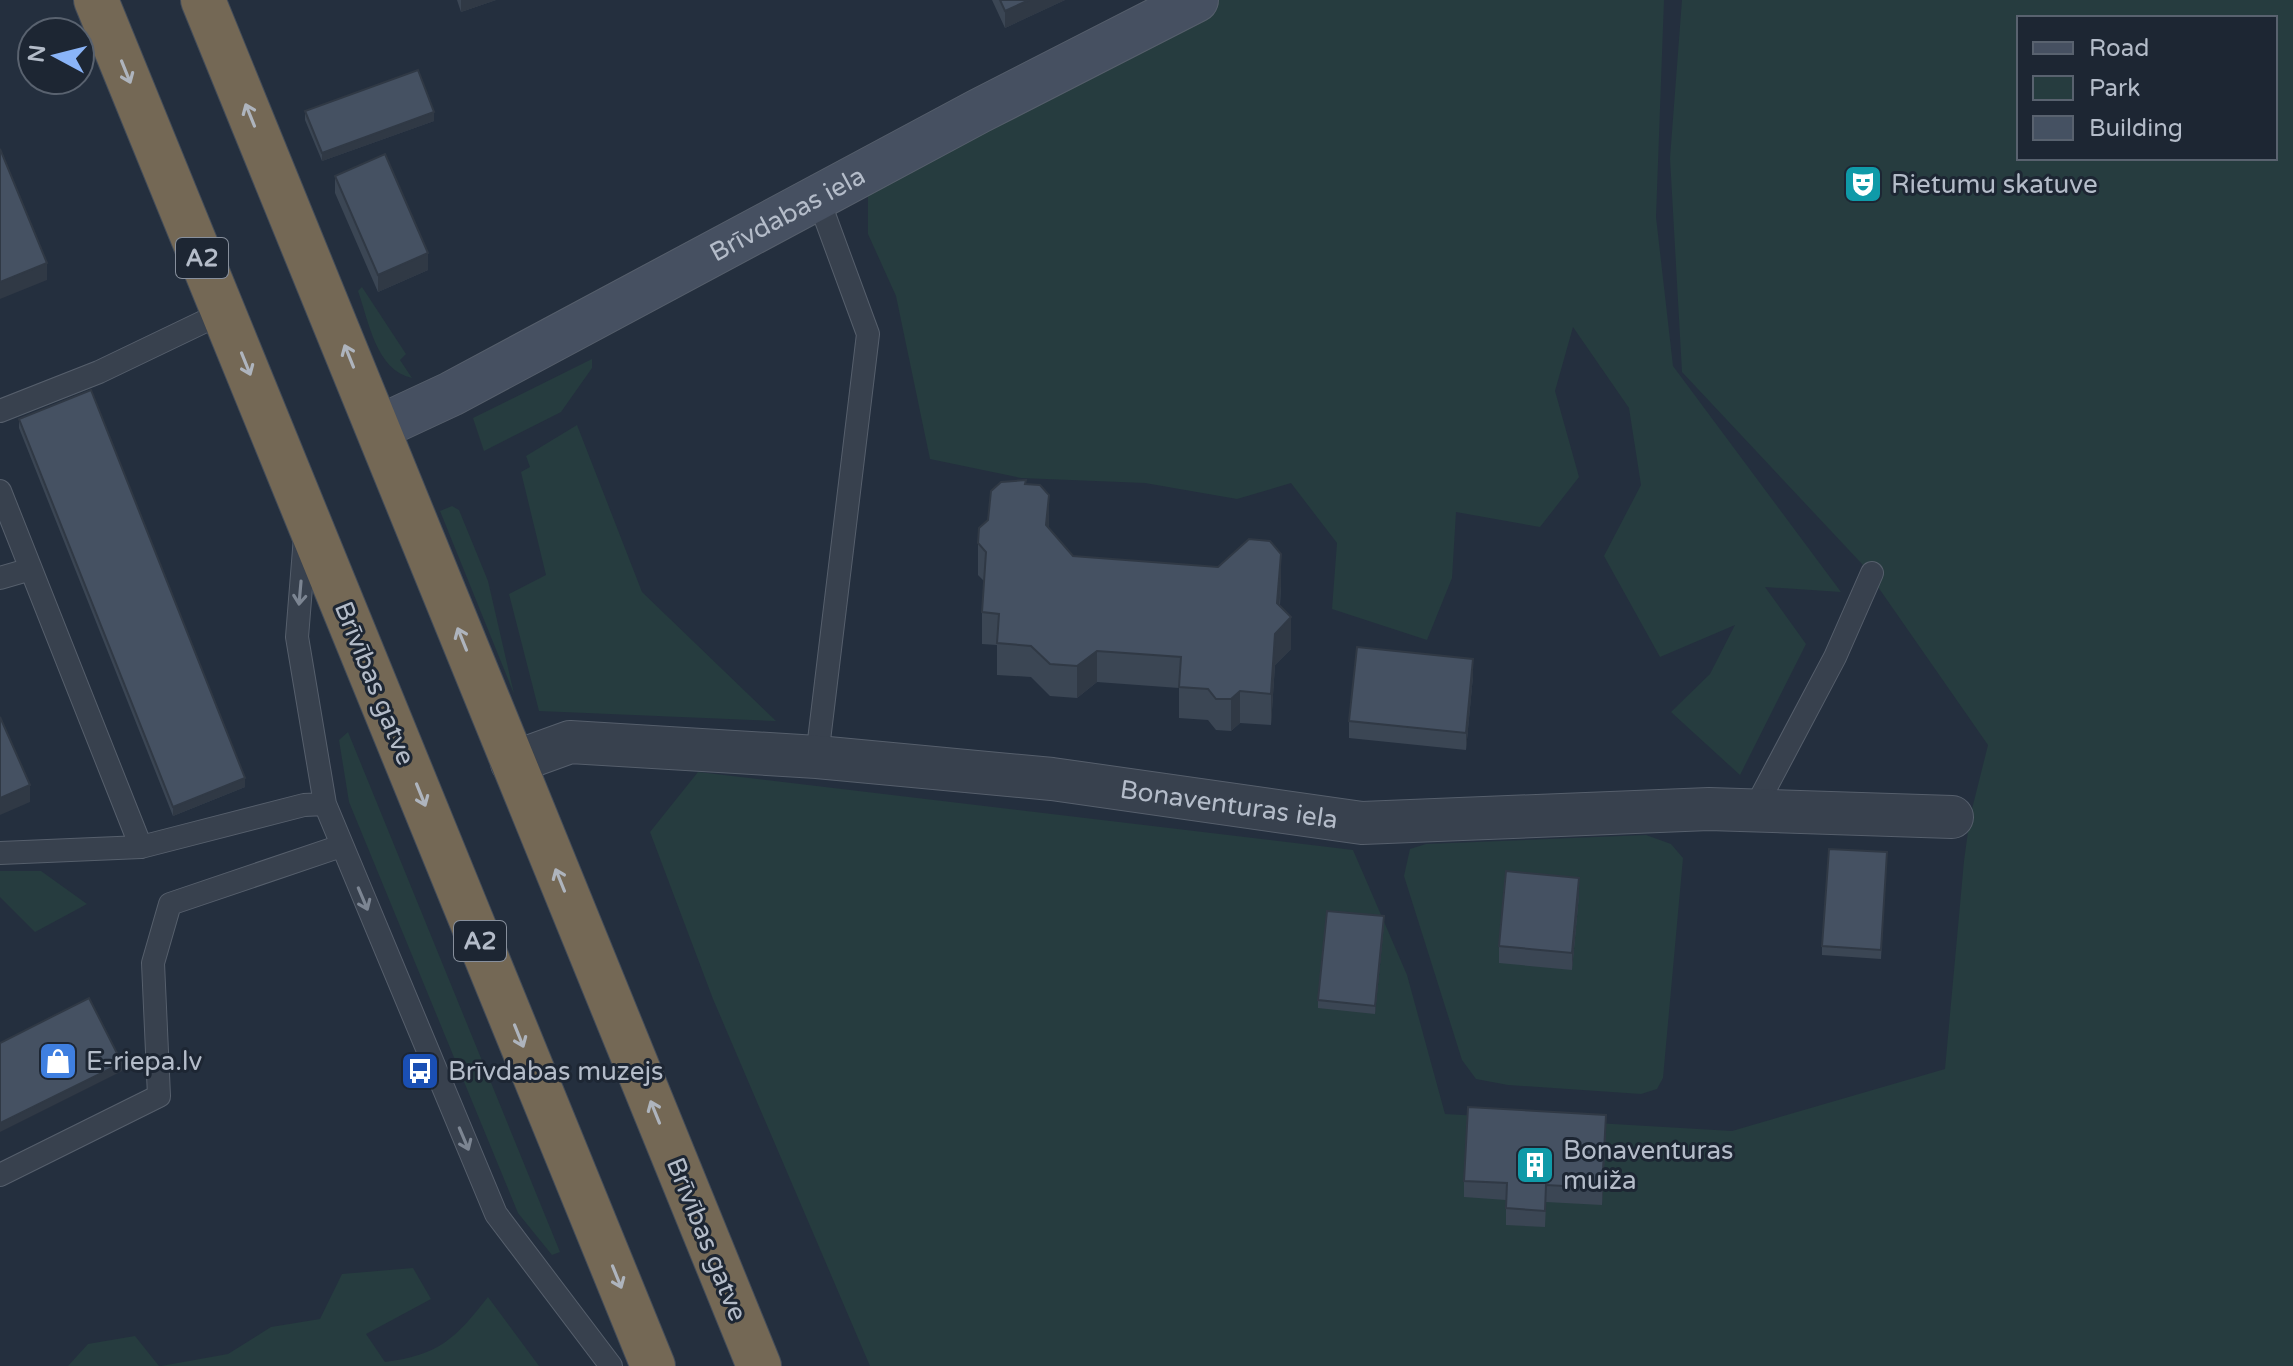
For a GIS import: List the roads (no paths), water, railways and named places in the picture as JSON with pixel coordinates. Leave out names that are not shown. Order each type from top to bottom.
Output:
[{"type":"highway","name":"Brīvības gatve","points":[[96,0],[653,1366]]},
{"type":"highway","name":"Brīvības gatve","points":[[203,0],[759,1366]]},
{"type":"street","name":"Brīvdabas iela","points":[[378,428],[465,387],[1196,0]]},
{"type":"street","name":"Bonaventuras iela","points":[[512,763],[570,742],[817,757],[1052,779],[1362,823],[1695,809],[1952,817]]},
{"type":"lane","points":[[817,757],[868,334],[818,198]]},
{"type":"lane","points":[[0,411],[99,372],[224,312]]},
{"type":"lane","points":[[0,491],[141,847]]},
{"type":"lane","points":[[307,515],[297,637],[325,804],[496,1214],[611,1366]]},
{"type":"lane","points":[[0,578],[31,569]]},
{"type":"lane","points":[[1754,810],[1835,657],[1872,573]]},
{"type":"lane","points":[[0,853],[141,847],[304,805],[325,804]]},
{"type":"lane","points":[[0,1175],[159,1096],[153,963],[170,904],[341,846]]},
{"type":"place","name":"Rietumu skatuve","points":[[1863,184]]},
{"type":"place","name":"E-riepa.lv","points":[[58,1061]]},
{"type":"place","name":"Brīvdabas muzejs","points":[[420,1071]]},
{"type":"place","name":"Bonaventuras muiža","points":[[1535,1165]]}]
